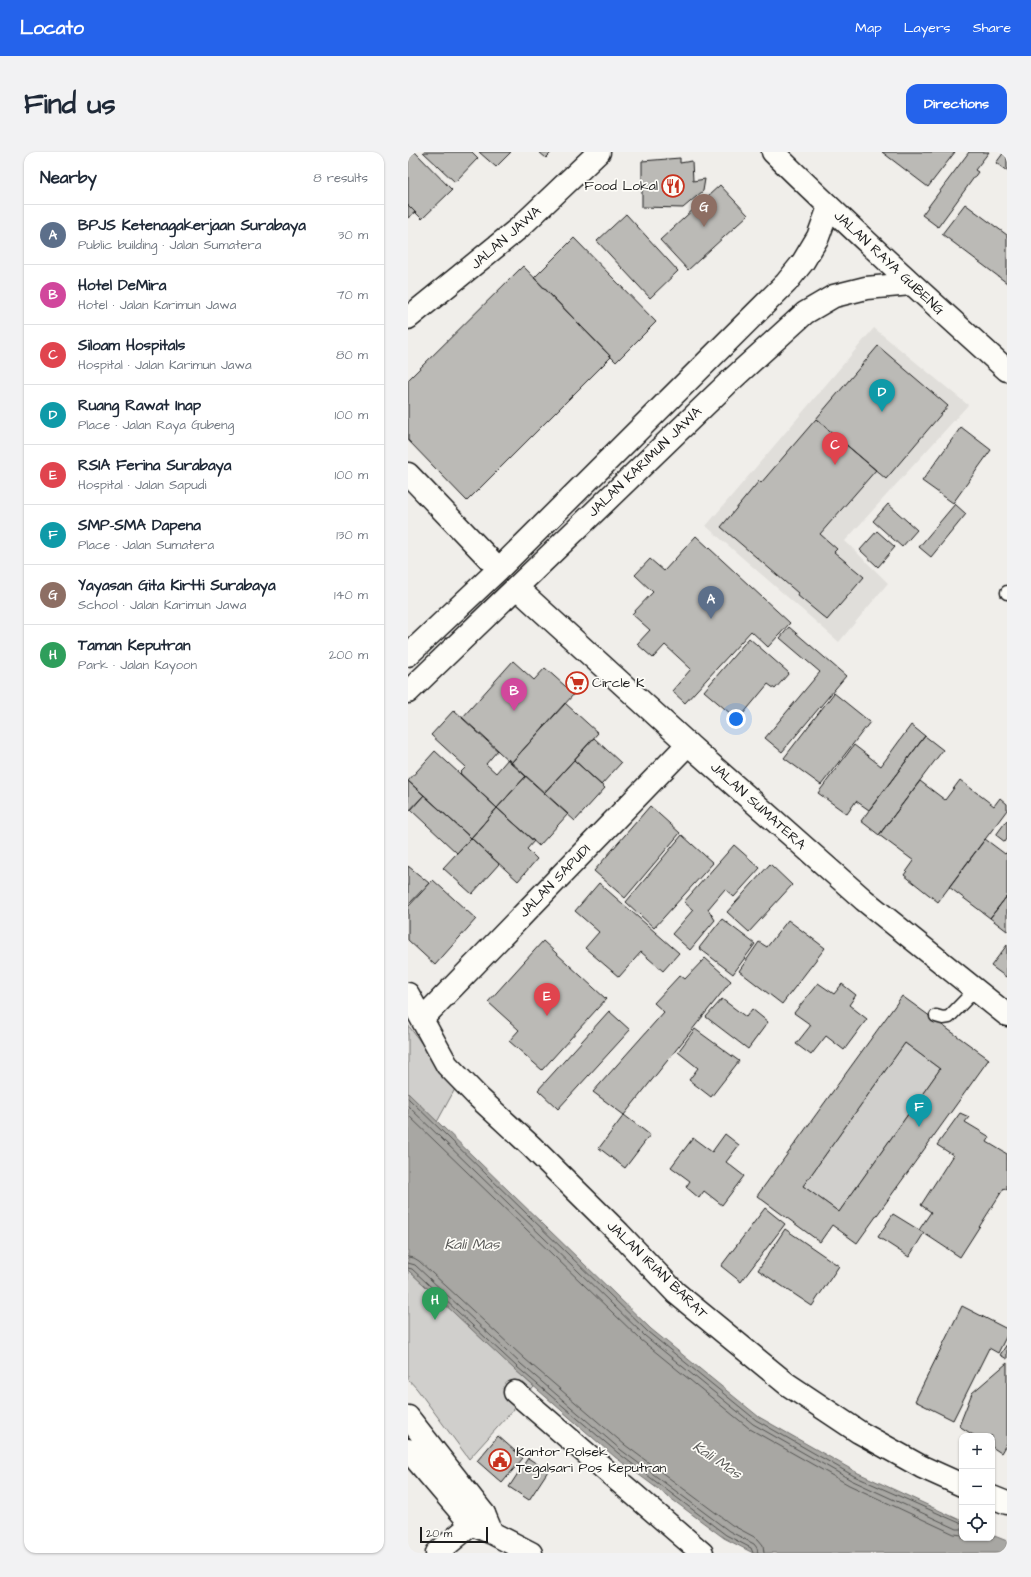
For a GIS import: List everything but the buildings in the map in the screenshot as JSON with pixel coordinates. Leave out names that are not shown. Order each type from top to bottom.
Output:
[{"type":"main road","name":"JALAN JAWA","points":[[408,318],[519,228],[599,152]]},
{"type":"main road","name":"JALAN RAYA GUBENG","points":[[773,152],[911,284],[1007,370]]},
{"type":"main road","name":"JALAN KARIMUN JAWA","points":[[408,655],[499,569],[786,283],[803,262],[818,237],[829,207]]},
{"type":"main road","name":"JALAN KARIMUN JAWA","points":[[408,692],[728,383],[805,313],[834,296],[866,288],[911,284]]},
{"type":"main road","points":[[706,363],[728,383]]},
{"type":"main road","points":[[408,474],[499,569]]},
{"type":"main road","name":"JALAN SUMATERA","points":[[516,588],[688,744],[864,900],[1007,1015]]},
{"type":"main road","name":"JALAN SAPUDI","points":[[422,1018],[688,744]]},
{"type":"main road","name":"JALAN IRIAN BARAT","points":[[408,994],[447,1065],[478,1097],[531,1146],[619,1233],[676,1293],[794,1389],[859,1432],[922,1467],[959,1484]]},
{"type":"main road","points":[[515,1392],[702,1553]]},
{"type":"main road","points":[[408,1417],[482,1523]]},
{"type":"main road","points":[[408,1450],[482,1523],[531,1553]]},
{"type":"main road","points":[[995,1498],[1007,1502]]},
{"type":"main road","points":[[436,1553],[482,1523]]},
{"type":"lane","points":[[936,1016],[942,1018],[950,1017],[976,989]]},
{"type":"shaded area","points":[[874,328],[968,405],[845,541],[888,583],[839,642],[706,526]]},
{"type":"shaded area","points":[[408,1025],[455,1089],[437,1122],[408,1093]]},
{"type":"shaded area","points":[[905,1043],[940,1069],[839,1212],[803,1186]]},
{"type":"shaded area","points":[[408,1270],[534,1387],[469,1459],[408,1379]]},
{"type":"water","name":"Kali Mas","points":[[408,1093],[651,1329],[759,1417],[856,1472],[959,1520],[959,1541],[995,1541],[995,1536],[1007,1541],[1007,1553],[753,1553],[724,1538],[615,1457],[515,1370],[408,1270]]},
{"type":"place","name":"Food Lokal","points":[[673,186]]},
{"type":"place","name":"Yayasan Gita Kirtti Surabaya","points":[[704,227]]},
{"type":"place","name":"Ruang Rawat Inap","points":[[882,412]]},
{"type":"place","name":"Siloam Hospitals","points":[[835,465]]},
{"type":"place","name":"BPJS Ketenagakerjaan Surabaya","points":[[711,619]]},
{"type":"place","name":"Circle K","points":[[577,683]]},
{"type":"place","name":"Hotel DeMira","points":[[514,711]]},
{"type":"place","name":"RSIA Ferina Surabaya","points":[[547,1016]]},
{"type":"place","name":"SMP-SMA Dapena","points":[[919,1127]]},
{"type":"place","name":"Taman Keputran","points":[[435,1320]]},
{"type":"place","name":"Kantor Polsek Tegalsari Pos Keputran","points":[[500,1460]]}]
